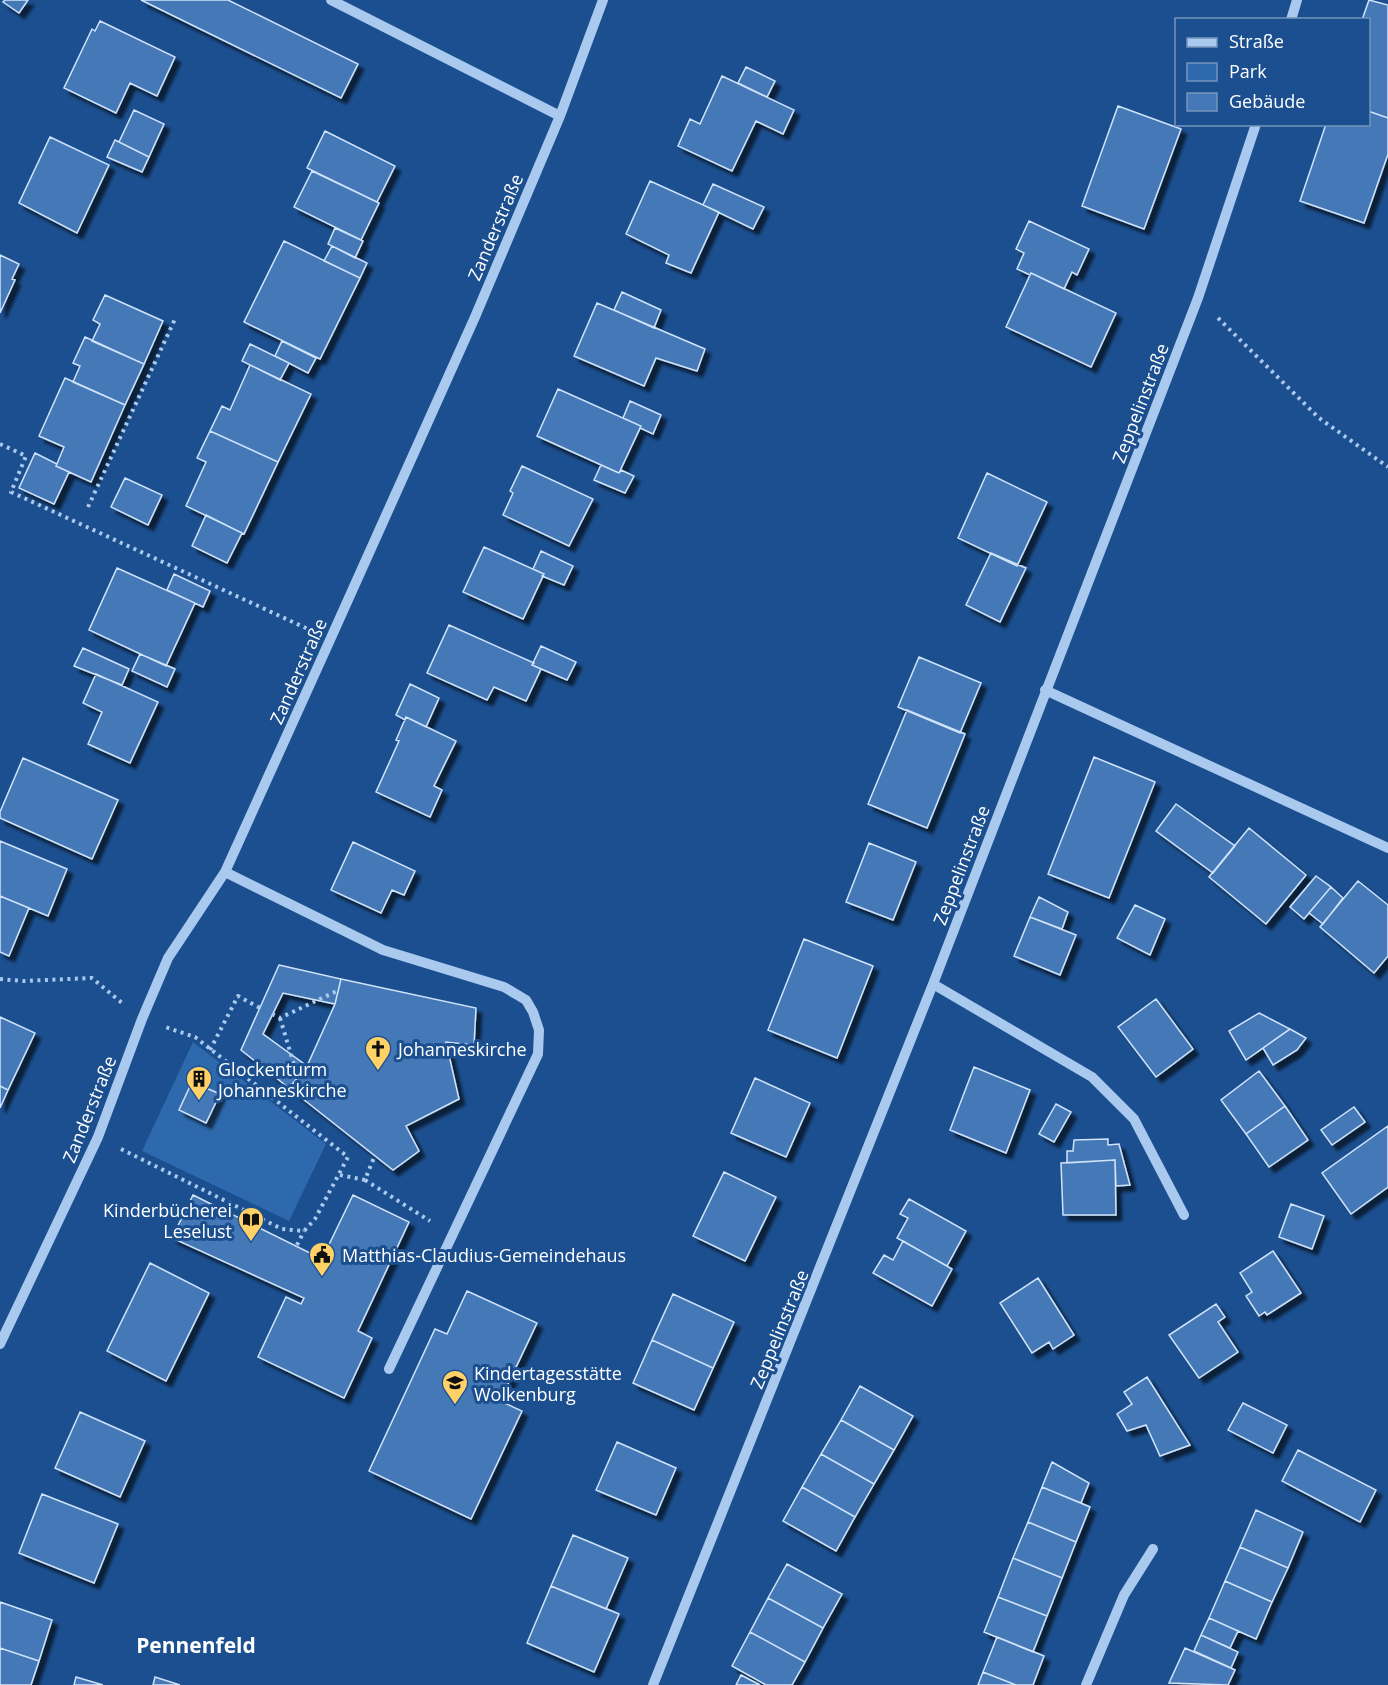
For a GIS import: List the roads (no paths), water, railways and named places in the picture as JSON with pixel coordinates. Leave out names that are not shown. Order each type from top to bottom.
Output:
[{"type":"street","points":[[331,0],[560,116]]},
{"type":"street","name":"Zanderstraße","points":[[0,1344],[98,1137],[142,1019],[168,958],[225,872],[475,317],[560,116],[603,0]]},
{"type":"street","points":[[1291,18],[1297,0]]},
{"type":"street","name":"Zeppelinstraße","points":[[653,1685],[933,984],[1198,298],[1255,126]]},
{"type":"street","points":[[1045,690],[1388,848]]},
{"type":"street","points":[[225,872],[383,950],[504,987],[526,1000],[533,1012],[538,1030],[538,1054],[389,1369]]},
{"type":"street","points":[[933,984],[1092,1077],[1134,1119],[1184,1215]]},
{"type":"street","points":[[1086,1685],[1124,1595],[1153,1549]]},
{"type":"place","name":"Johanneskirche","points":[[378,1072]]},
{"type":"place","name":"Glockenturm Johanneskirche","points":[[199,1102]]},
{"type":"place","name":"Kinderbücherei Leselust","points":[[251,1243]]},
{"type":"place","name":"Matthias-Claudius-Gemeindehaus","points":[[322,1278]]},
{"type":"place","name":"Kindertagesstätte Wolkenburg","points":[[455,1406]]},
{"type":"district","name":"Pennenfeld","points":[[196,1645]]}]
